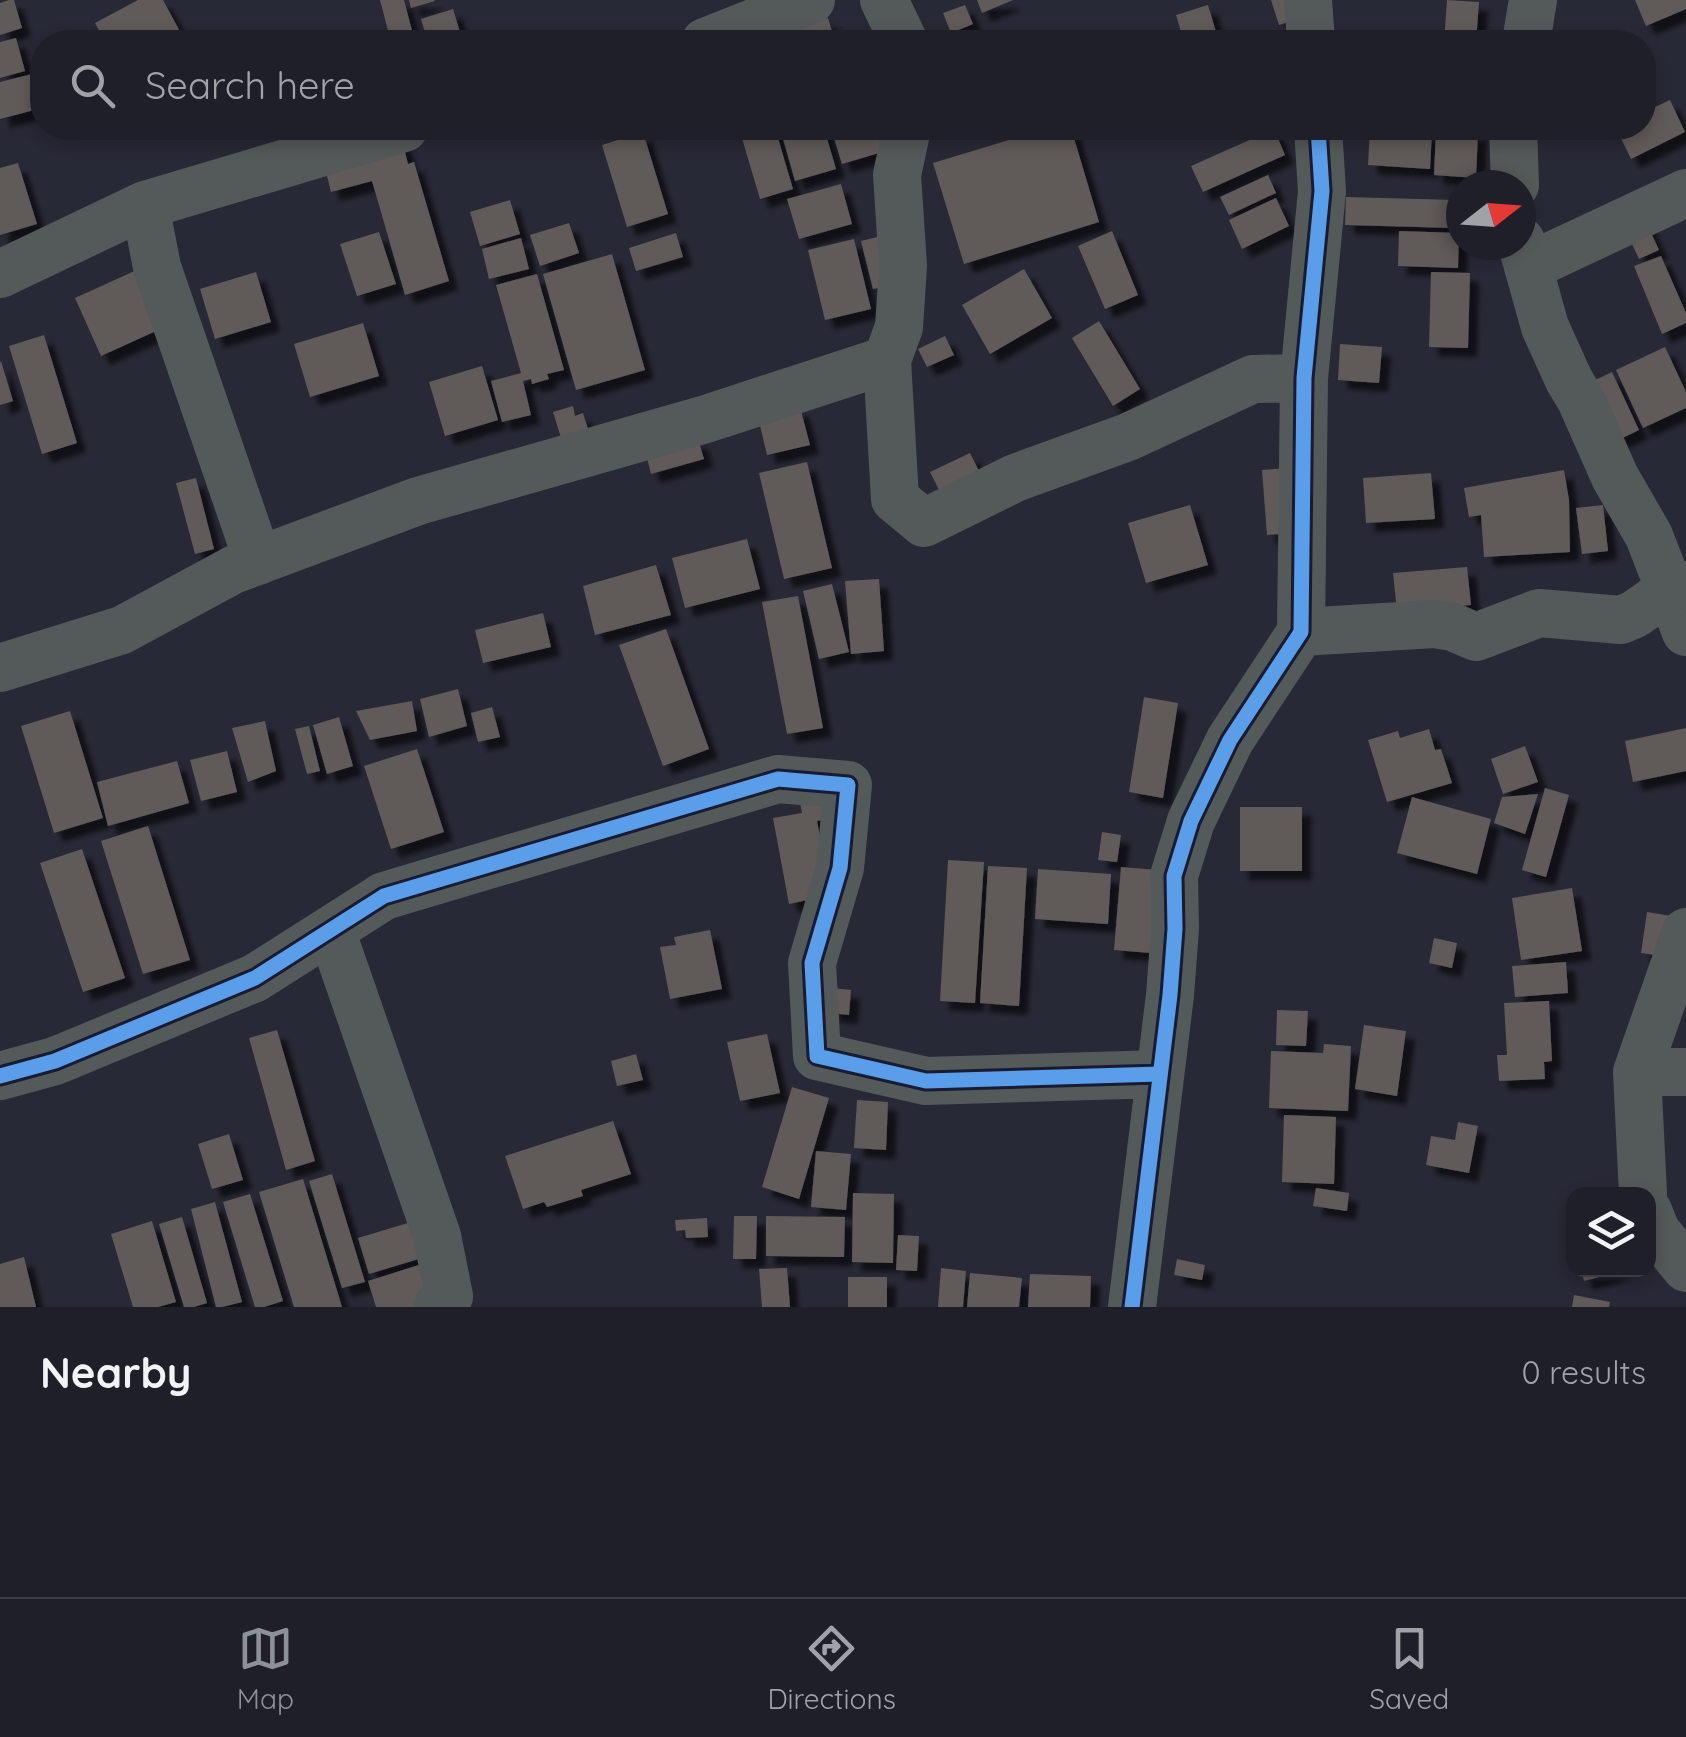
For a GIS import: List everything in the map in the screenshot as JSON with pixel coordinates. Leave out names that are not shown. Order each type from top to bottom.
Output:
[{"type":"street","points":[[735,30],[811,0]]},
{"type":"street","points":[[884,0],[898,30]]},
{"type":"street","points":[[1308,0],[1310,30]]},
{"type":"street","points":[[1528,30],[1533,0]]},
{"type":"street","points":[[0,274],[145,206],[364,140]]},
{"type":"street","points":[[905,140],[898,174],[903,266],[898,327],[887,360],[895,500],[924,523],[1015,478],[1128,437],[1253,378],[1304,378]]},
{"type":"street","points":[[1132,1307],[1175,929],[1174,876],[1191,821],[1230,740],[1301,632],[1304,378],[1322,191],[1319,140]]},
{"type":"street","points":[[1512,140],[1514,170]]},
{"type":"street","points":[[1536,249],[1686,193]]},
{"type":"street","points":[[145,206],[157,267],[258,561]]},
{"type":"street","points":[[1301,632],[1434,624],[1454,627],[1476,637],[1539,613],[1621,620],[1681,603],[1615,477],[1545,327],[1526,260]]},
{"type":"street","points":[[0,668],[122,630],[233,570],[418,501],[706,420],[887,360]]},
{"type":"street","points":[[0,1076],[55,1061],[255,978],[384,896],[778,779],[848,785],[840,868],[812,963],[818,1056],[926,1080],[1160,1074]]},
{"type":"street","points":[[331,930],[437,1236],[449,1296],[437,1307]]},
{"type":"street","points":[[1640,1187],[1637,1072],[1686,932]]},
{"type":"street","points":[[1637,1072],[1686,1072]]},
{"type":"street","points":[[1656,1232],[1686,1268]]},
{"type":"building","points":[[14,0],[22,28],[0,35],[0,3]]},
{"type":"building","points":[[138,0],[163,0],[179,30],[99,30],[95,23]]},
{"type":"building","points":[[380,0],[404,0],[412,30],[388,30]]},
{"type":"building","points":[[409,0],[434,0],[435,1],[411,8]]},
{"type":"building","points":[[977,0],[1013,0],[982,13]]},
{"type":"building","points":[[1271,0],[1297,0],[1301,18],[1279,25]]},
{"type":"building","points":[[1447,0],[1479,2],[1477,30],[1445,30]]},
{"type":"building","points":[[1635,0],[1686,0],[1686,9],[1646,26]]},
{"type":"building","points":[[965,5],[973,24],[950,30],[943,13]]},
{"type":"building","points":[[1208,5],[1215,30],[1180,30],[1176,15]]},
{"type":"building","points":[[453,9],[459,30],[424,30],[421,19]]},
{"type":"building","points":[[828,18],[832,30],[800,30],[799,27]]},
{"type":"building","points":[[16,38],[25,71],[0,78],[0,42]]},
{"type":"building","points":[[30,74],[30,111],[0,119],[0,82]]},
{"type":"building","points":[[1670,100],[1685,132],[1631,159],[1622,140],[1656,140],[1656,106]]},
{"type":"building","points":[[402,140],[408,164],[414,162],[449,281],[405,295],[372,181],[331,192],[323,160]]},
{"type":"building","points":[[618,140],[645,140],[668,214],[627,227],[602,145]]},
{"type":"building","points":[[743,140],[779,140],[793,189],[760,199]]},
{"type":"building","points":[[783,140],[828,140],[836,169],[795,181]]},
{"type":"building","points":[[835,140],[886,140],[889,150],[842,164]]},
{"type":"building","points":[[1009,140],[1075,140],[1099,222],[964,264],[933,163]]},
{"type":"building","points":[[1249,140],[1279,140],[1285,155],[1203,192],[1191,166]]},
{"type":"building","points":[[1369,140],[1432,140],[1430,169],[1368,165]]},
{"type":"building","points":[[1436,140],[1478,140],[1476,170],[1446,170],[1446,176],[1434,175]]},
{"type":"building","points":[[18,163],[37,224],[0,235],[0,168]]},
{"type":"building","points":[[1268,175],[1276,193],[1229,215],[1220,197]]},
{"type":"building","points":[[841,184],[852,224],[799,239],[787,199]]},
{"type":"building","points":[[1346,197],[1446,200],[1446,228],[1345,225]]},
{"type":"building","points":[[1276,198],[1289,226],[1242,249],[1229,220]]},
{"type":"building","points":[[510,200],[520,234],[480,246],[470,212]]},
{"type":"building","points":[[1645,220],[1659,250],[1639,259],[1625,229]]},
{"type":"building","points":[[569,223],[579,253],[540,266],[530,235]]},
{"type":"building","points":[[1112,231],[1138,295],[1105,309],[1078,246]]},
{"type":"building","points":[[1399,231],[1446,233],[1446,260],[1458,260],[1458,268],[1398,266]]},
{"type":"building","points":[[379,232],[396,284],[357,296],[340,244]]},
{"type":"building","points":[[676,233],[683,257],[636,271],[629,248]]},
{"type":"building","points":[[890,234],[892,285],[873,289],[861,241]]},
{"type":"building","points":[[521,238],[529,269],[489,279],[482,249]]},
{"type":"building","points":[[854,239],[871,309],[825,320],[808,250]]},
{"type":"building","points":[[612,254],[645,370],[576,390],[543,274]]},
{"type":"building","points":[[1661,256],[1686,313],[1686,323],[1662,334],[1634,266]]},
{"type":"building","points":[[141,268],[167,326],[101,356],[75,298]]},
{"type":"building","points":[[1024,269],[1052,318],[990,354],[962,305]]},
{"type":"building","points":[[256,272],[271,322],[215,339],[200,289]]},
{"type":"building","points":[[1431,272],[1470,273],[1468,348],[1429,347]]},
{"type":"building","points":[[537,274],[564,370],[547,374],[549,379],[532,384],[531,379],[523,381],[531,415],[502,422],[491,381],[521,373],[496,285]]},
{"type":"building","points":[[1099,321],[1140,389],[1113,406],[1072,338]]},
{"type":"building","points":[[363,323],[379,376],[310,397],[294,344]]},
{"type":"building","points":[[44,335],[77,443],[42,454],[9,346]]},
{"type":"building","points":[[945,336],[954,355],[927,367],[918,349]]},
{"type":"building","points":[[1340,344],[1382,347],[1379,383],[1338,380]]},
{"type":"building","points":[[1665,347],[1686,392],[1686,408],[1643,428],[1616,370]]},
{"type":"building","points":[[0,362],[13,401],[0,405]]},
{"type":"building","points":[[482,366],[498,420],[445,436],[429,382]]},
{"type":"building","points":[[1612,372],[1639,430],[1614,442],[1587,384]]},
{"type":"building","points":[[573,406],[575,416],[583,413],[589,432],[562,441],[553,412]]},
{"type":"building","points":[[800,407],[810,445],[767,455],[758,417]]},
{"type":"building","points":[[698,439],[704,459],[651,474],[646,454]]},
{"type":"building","points":[[970,453],[981,475],[941,494],[930,472]]},
{"type":"building","points":[[807,462],[832,568],[784,579],[759,473]]},
{"type":"building","points":[[1287,468],[1292,533],[1267,535],[1262,470]]},
{"type":"building","points":[[1564,470],[1570,552],[1484,557],[1481,515],[1469,517],[1464,488]]},
{"type":"building","points":[[1431,473],[1435,519],[1366,523],[1363,478]]},
{"type":"building","points":[[196,478],[214,549],[195,554],[176,483]]},
{"type":"building","points":[[1190,505],[1208,565],[1146,583],[1128,523]]},
{"type":"building","points":[[1603,505],[1608,551],[1582,554],[1576,508]]},
{"type":"building","points":[[747,539],[760,589],[685,608],[672,558]]},
{"type":"building","points":[[656,565],[671,615],[595,635],[583,586]]},
{"type":"building","points":[[1467,567],[1471,605],[1397,611],[1393,573]]},
{"type":"building","points":[[879,579],[884,651],[851,654],[845,581]]},
{"type":"building","points":[[832,584],[849,652],[819,659],[803,591]]},
{"type":"building","points":[[798,596],[823,728],[787,734],[762,602]]},
{"type":"building","points":[[543,613],[551,647],[483,663],[475,630]]},
{"type":"building","points":[[666,629],[709,749],[663,766],[619,645]]},
{"type":"building","points":[[458,689],[467,726],[429,737],[420,699]]},
{"type":"building","points":[[1144,697],[1178,703],[1163,798],[1129,792]]},
{"type":"building","points":[[412,701],[417,731],[370,740],[356,711]]},
{"type":"building","points":[[492,707],[500,737],[478,742],[471,713]]},
{"type":"building","points":[[70,711],[103,818],[54,833],[21,726]]},
{"type":"building","points":[[339,717],[353,766],[327,774],[313,725]]},
{"type":"building","points":[[265,721],[276,771],[248,782],[232,728]]},
{"type":"building","points":[[309,726],[320,771],[307,774],[295,729]]},
{"type":"building","points":[[1686,728],[1686,771],[1633,782],[1625,741]]},
{"type":"building","points":[[1429,729],[1435,750],[1441,749],[1452,783],[1387,802],[1368,740],[1398,731],[1400,738]]},
{"type":"building","points":[[1525,746],[1538,782],[1503,794],[1491,759]]},
{"type":"building","points":[[417,749],[444,832],[391,849],[364,766]]},
{"type":"building","points":[[227,751],[237,792],[201,801],[190,760]]},
{"type":"building","points":[[177,761],[189,803],[108,826],[97,782]]},
{"type":"building","points":[[1545,788],[1569,795],[1546,877],[1522,870]]},
{"type":"building","points":[[830,792],[835,817],[817,821],[831,895],[789,904],[773,818],[802,813],[799,797]]},
{"type":"building","points":[[1538,794],[1525,834],[1494,823],[1502,797]]},
{"type":"building","points":[[1412,797],[1491,819],[1477,874],[1397,853]]},
{"type":"building","points":[[1240,807],[1302,807],[1302,871],[1240,871]]},
{"type":"building","points":[[148,826],[190,960],[143,974],[101,841]]},
{"type":"building","points":[[1102,832],[1121,835],[1117,862],[1098,860]]},
{"type":"building","points":[[82,849],[125,978],[83,992],[40,863]]},
{"type":"building","points":[[948,860],[984,862],[975,1003],[940,1001]]},
{"type":"building","points":[[988,866],[1027,868],[1019,1006],[980,1003]]},
{"type":"building","points":[[1121,867],[1158,870],[1151,953],[1114,950]]},
{"type":"building","points":[[1038,869],[1111,874],[1108,924],[1035,919]]},
{"type":"building","points":[[1572,888],[1582,951],[1521,960],[1512,898]]},
{"type":"building","points":[[1647,912],[1677,917],[1671,957],[1641,953]]},
{"type":"building","points":[[710,930],[722,989],[670,999],[660,947],[676,945],[674,937]]},
{"type":"building","points":[[1434,938],[1457,943],[1452,968],[1429,963]]},
{"type":"building","points":[[1566,962],[1568,993],[1515,997],[1512,966]]},
{"type":"building","points":[[832,988],[851,990],[849,1015],[830,1013]]},
{"type":"building","points":[[1549,1001],[1552,1061],[1544,1062],[1545,1079],[1499,1081],[1497,1055],[1507,1055],[1504,1003]]},
{"type":"building","points":[[1277,1010],[1308,1011],[1306,1046],[1276,1045]]},
{"type":"building","points":[[1364,1025],[1406,1031],[1397,1096],[1355,1089]]},
{"type":"building","points":[[277,1030],[315,1161],[286,1170],[249,1038]]},
{"type":"building","points":[[767,1034],[780,1093],[740,1101],[727,1042]]},
{"type":"building","points":[[1324,1044],[1351,1046],[1348,1111],[1269,1108],[1271,1051],[1323,1053]]},
{"type":"building","points":[[636,1054],[643,1080],[617,1086],[611,1061]]},
{"type":"building","points":[[792,1087],[829,1098],[799,1199],[762,1187]]},
{"type":"building","points":[[857,1100],[888,1102],[886,1150],[854,1148]]},
{"type":"building","points":[[1284,1115],[1336,1117],[1334,1184],[1282,1182]]},
{"type":"building","points":[[613,1121],[631,1174],[581,1190],[583,1196],[547,1207],[544,1202],[523,1209],[505,1156]]},
{"type":"building","points":[[1458,1122],[1478,1126],[1469,1173],[1426,1165],[1431,1136],[1455,1140]]},
{"type":"building","points":[[229,1134],[243,1180],[212,1189],[198,1144]]},
{"type":"building","points":[[816,1151],[851,1154],[846,1210],[811,1207]]},
{"type":"building","points":[[332,1174],[365,1282],[342,1288],[309,1181]]},
{"type":"building","points":[[303,1179],[342,1307],[294,1307],[259,1192]]},
{"type":"building","points":[[1316,1188],[1349,1193],[1347,1211],[1313,1206]]},
{"type":"building","points":[[853,1193],[894,1194],[893,1263],[852,1262]]},
{"type":"building","points":[[250,1194],[283,1301],[264,1307],[255,1307],[223,1202]]},
{"type":"building","points":[[215,1202],[242,1302],[222,1307],[216,1307],[191,1209]]},
{"type":"building","points":[[734,1216],[757,1216],[756,1259],[733,1259]]},
{"type":"building","points":[[766,1216],[845,1217],[844,1257],[766,1256]]},
{"type":"building","points":[[182,1217],[207,1303],[194,1307],[184,1307],[159,1224]]},
{"type":"building","points":[[707,1218],[708,1237],[686,1238],[685,1230],[676,1231],[675,1220]]},
{"type":"building","points":[[152,1221],[176,1302],[133,1307],[111,1234]]},
{"type":"building","points":[[411,1222],[422,1258],[369,1274],[358,1238]]},
{"type":"building","points":[[898,1235],[919,1236],[917,1271],[896,1270]]},
{"type":"building","points":[[24,1257],[36,1307],[0,1307],[0,1264]]},
{"type":"building","points":[[1177,1259],[1205,1265],[1202,1280],[1174,1275]]},
{"type":"building","points":[[422,1264],[434,1303],[376,1307],[368,1281]]},
{"type":"building","points":[[787,1268],[790,1307],[762,1307],[759,1269]]},
{"type":"building","points":[[941,1268],[966,1271],[963,1307],[938,1307]]},
{"type":"building","points":[[970,1273],[1022,1278],[1019,1307],[967,1307]]},
{"type":"building","points":[[1030,1274],[1091,1276],[1090,1307],[1028,1307]]},
{"type":"building","points":[[848,1277],[887,1277],[887,1307],[848,1307]]},
{"type":"building","points":[[1574,1295],[1610,1302],[1609,1307],[1572,1307]]},
{"type":"cycle path","points":[[1132,1307],[1170,995],[1174,876],[1191,821],[1230,740],[1301,632],[1304,378],[1322,191],[1319,140]]},
{"type":"cycle path","points":[[0,1076],[55,1061],[255,978],[384,896],[778,779],[848,785],[840,868],[812,963],[817,1056],[926,1081],[1160,1074]]}]
